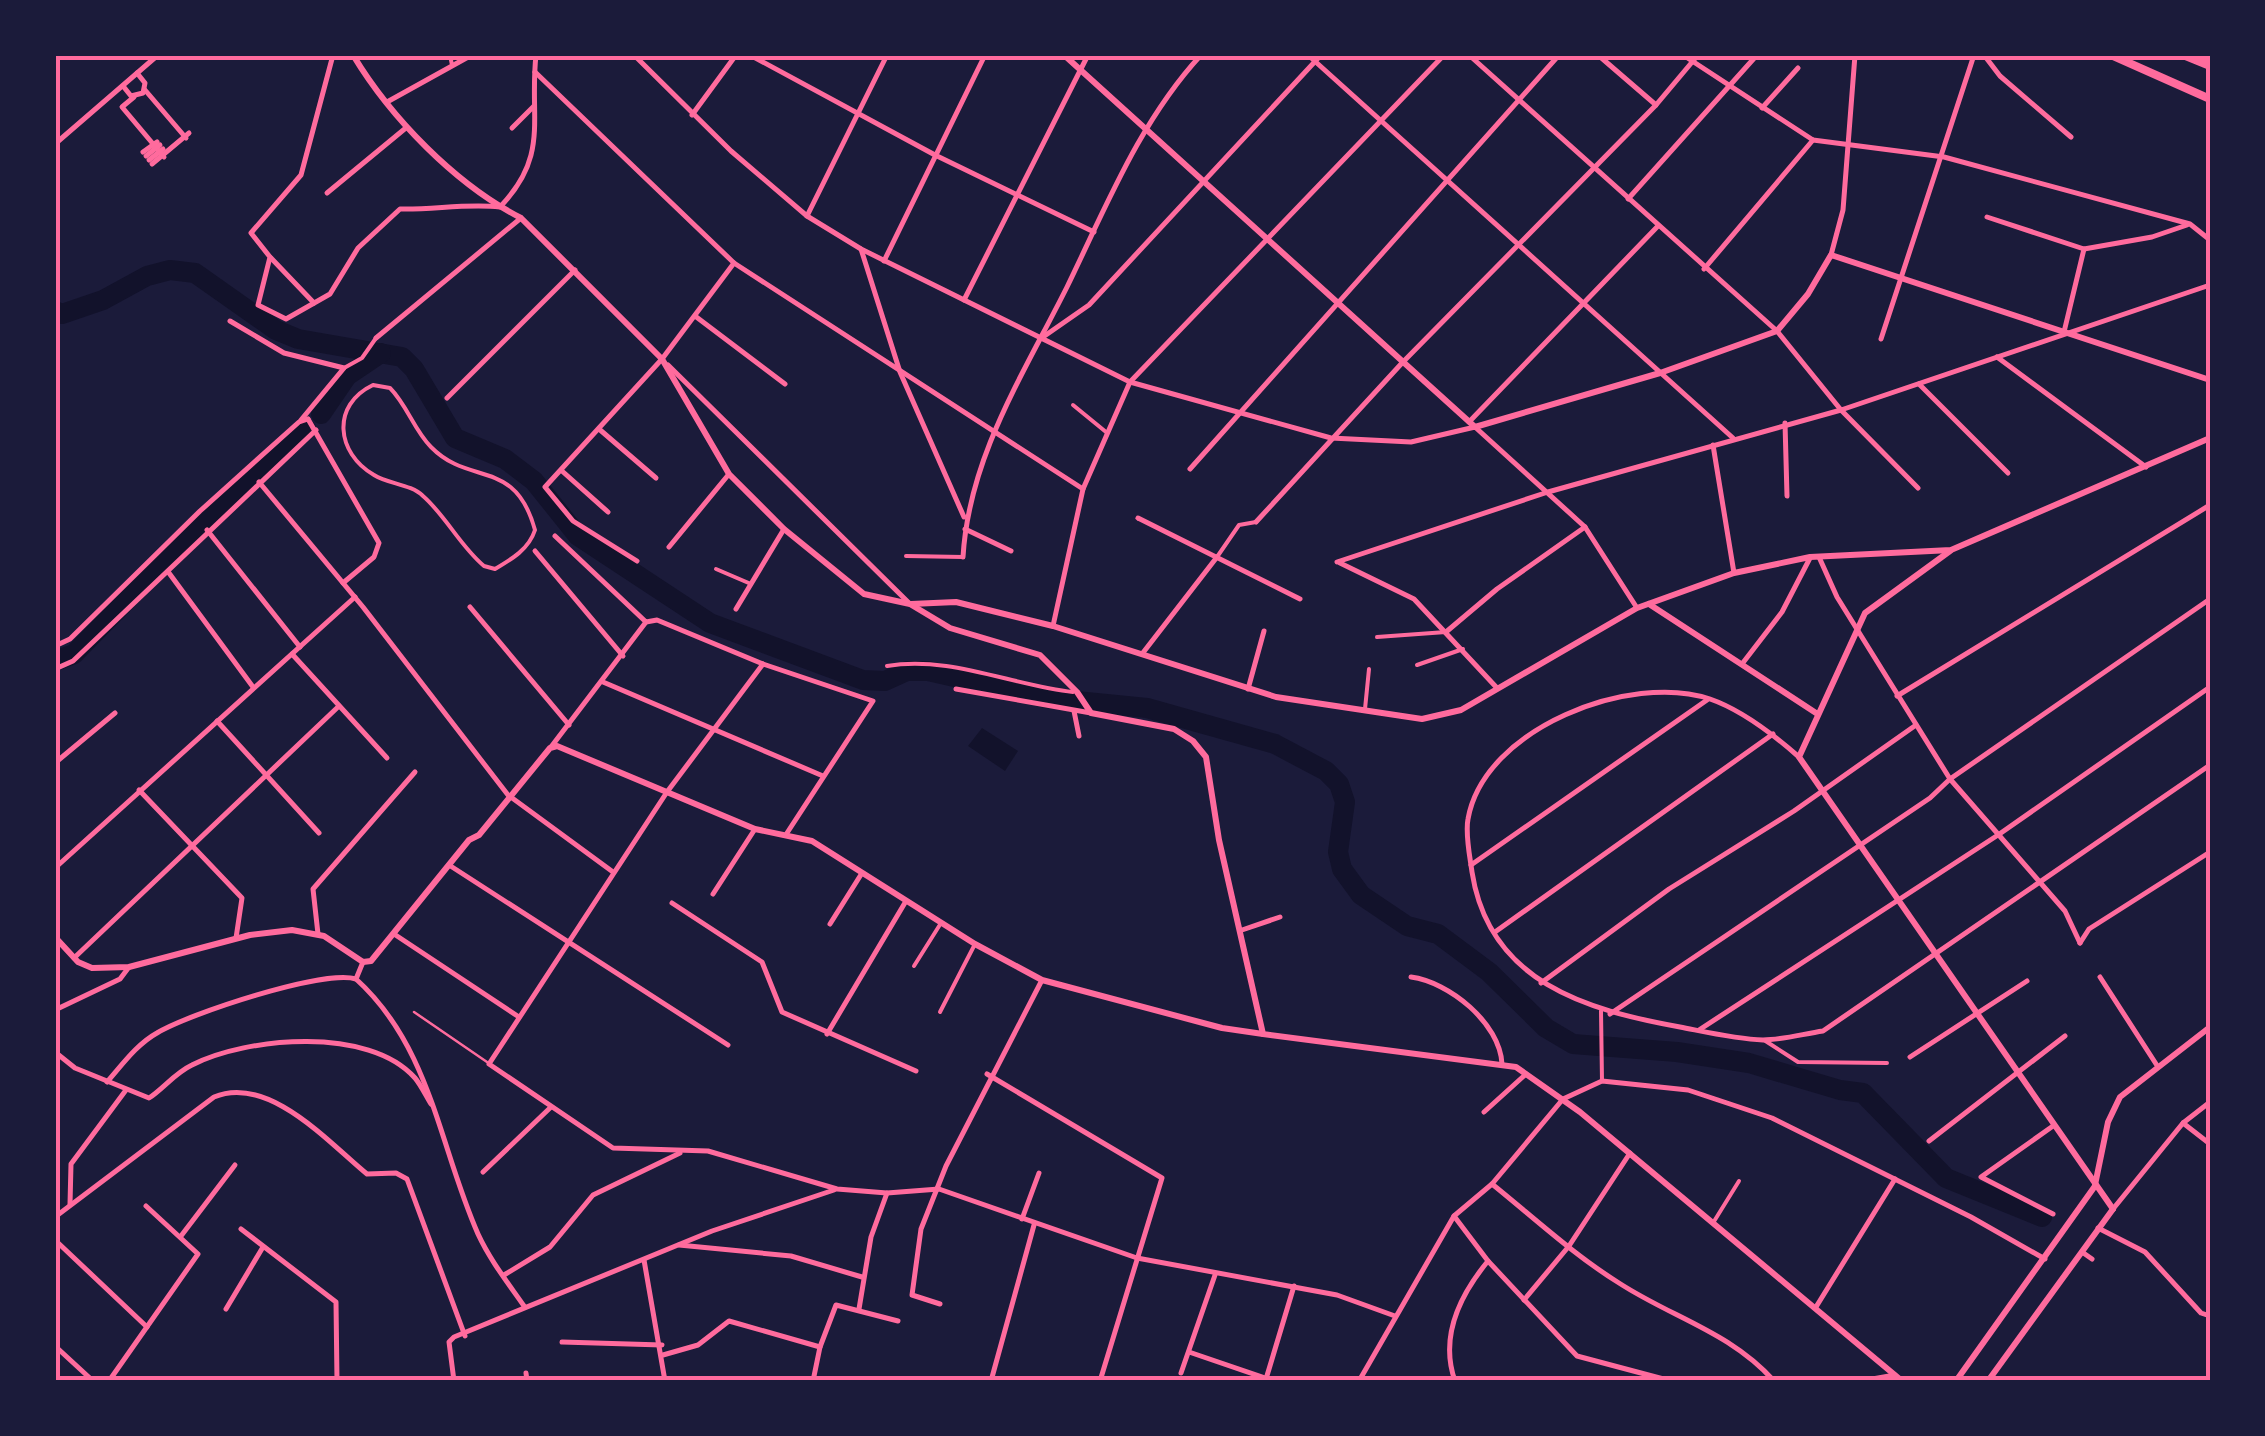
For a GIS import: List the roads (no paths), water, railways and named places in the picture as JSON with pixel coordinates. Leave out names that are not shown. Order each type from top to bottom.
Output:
[{"type":"highway","points":[[2111,55],[2210,102]]},
{"type":"highway","points":[[2183,55],[2210,66]]},
{"type":"street","points":[[55,144],[158,55]]},
{"type":"street","points":[[314,303],[251,233],[301,175],[333,55]]},
{"type":"street","points":[[353,55],[410,128],[500,208]]},
{"type":"street","points":[[450,55],[452,65]]},
{"type":"street","points":[[500,208],[530,169],[536,55]]},
{"type":"street","points":[[634,55],[692,115],[807,216],[861,250],[1130,382],[1239,416],[1331,438],[1410,442],[1660,372],[1777,332],[1808,294],[1831,256],[1842,223],[1855,55]]},
{"type":"street","points":[[692,115],[736,55]]},
{"type":"street","points":[[750,55],[935,155],[1094,232]]},
{"type":"street","points":[[807,216],[888,55]]},
{"type":"street","points":[[884,261],[986,55]]},
{"type":"street","points":[[1064,55],[1336,306],[1585,527],[1637,608]]},
{"type":"street","points":[[964,300],[1088,55]]},
{"type":"street","points":[[906,556],[964,557],[965,519],[993,428],[1145,130],[1201,55]]},
{"type":"street","points":[[1308,55],[1734,439]]},
{"type":"street","points":[[1042,338],[1089,305],[1322,55]]},
{"type":"street","points":[[1053,626],[1084,489],[1130,382],[1444,55]]},
{"type":"street","points":[[1468,55],[1777,332],[1840,410],[1918,488]]},
{"type":"street","points":[[1190,469],[1559,55]]},
{"type":"street","points":[[1598,55],[1656,104]]},
{"type":"street","points":[[1683,55],[1814,140],[1847,148],[1944,157],[2190,224],[2210,240]]},
{"type":"street","points":[[1140,655],[1239,525],[1256,522],[1331,438],[1595,168],[1698,55]]},
{"type":"street","points":[[1628,199],[1757,55]]},
{"type":"street","points":[[1880,339],[1944,157],[1974,55]]},
{"type":"street","points":[[1984,55],[2000,76],[2071,138]]},
{"type":"street","points":[[387,102],[438,78],[470,56]]},
{"type":"street","points":[[1762,108],[1798,68]]},
{"type":"street","points":[[534,72],[734,263],[1084,489]]},
{"type":"street","points":[[138,73],[166,115]]},
{"type":"street","points":[[123,86],[166,115]]},
{"type":"street","points":[[134,97],[122,107],[147,134]]},
{"type":"street","points":[[512,128],[536,104]]},
{"type":"street","points":[[143,152],[147,134],[166,115]]},
{"type":"street","points":[[327,193],[399,131],[410,128]]},
{"type":"street","points":[[143,152],[147,134]]},
{"type":"street","points":[[143,152],[147,134]]},
{"type":"street","points":[[1704,268],[1814,140]]},
{"type":"street","points":[[270,256],[258,304],[286,319],[330,294],[358,248],[400,210],[455,210],[477,204],[500,208],[521,218],[910,604],[950,628],[1040,655],[1079,694],[1091,713]]},
{"type":"street","points":[[1987,217],[2084,249],[2152,237],[2190,224]]},
{"type":"street","points":[[55,646],[70,639],[298,422],[344,368],[364,356],[374,341],[521,218]]},
{"type":"street","points":[[1472,425],[1657,226]]},
{"type":"street","points":[[2064,332],[2084,249]]},
{"type":"street","points":[[861,250],[900,372],[965,519]]},
{"type":"street","points":[[1831,256],[2210,380]]},
{"type":"street","points":[[637,562],[573,521],[545,487],[662,359],[734,263]]},
{"type":"street","points":[[447,398],[575,270]]},
{"type":"street","points":[[1499,690],[1414,599],[1338,562],[1548,492],[1840,410],[2210,285]]},
{"type":"street","points":[[695,316],[785,384]]},
{"type":"street","points":[[230,321],[284,353],[344,368]]},
{"type":"street","points":[[1996,358],[2146,467]]},
{"type":"street","points":[[662,359],[729,474],[784,529],[858,591],[882,601],[956,602],[1053,626],[1248,689],[1365,711],[1438,719],[1499,690],[1637,608],[1734,573],[1814,557],[1951,550]]},
{"type":"street","points":[[373,384],[390,388],[429,446],[455,466],[490,472],[518,492],[535,530],[532,540],[515,557],[495,568],[484,566],[460,541],[421,493],[375,476],[352,455],[340,428],[342,416],[365,388],[373,384]]},
{"type":"street","points":[[1919,384],[2008,473]]},
{"type":"street","points":[[1073,405],[1106,432]]},
{"type":"street","points":[[310,409],[308,420],[379,543],[374,557],[343,582]]},
{"type":"street","points":[[298,422],[308,420]]},
{"type":"street","points":[[1785,423],[1787,496]]},
{"type":"street","points":[[291,428],[305,432],[305,442]]},
{"type":"street","points":[[55,669],[73,661],[316,430]]},
{"type":"street","points":[[599,430],[656,478]]},
{"type":"street","points":[[1799,757],[1858,625],[1872,605],[1951,550],[2206,440],[2210,452]]},
{"type":"street","points":[[1714,445],[1734,573]]},
{"type":"street","points":[[562,471],[608,512]]},
{"type":"street","points":[[669,547],[729,474]]},
{"type":"street","points":[[259,482],[355,597],[508,796],[613,872]]},
{"type":"street","points":[[1897,696],[2210,505]]},
{"type":"street","points":[[1138,518],[1300,599]]},
{"type":"street","points":[[1376,637],[1446,632],[1585,527]]},
{"type":"street","points":[[736,609],[784,529]]},
{"type":"street","points":[[965,529],[1011,551]]},
{"type":"street","points":[[207,530],[300,646]]},
{"type":"street","points":[[555,536],[646,622]]},
{"type":"street","points":[[535,551],[623,656]]},
{"type":"street","points":[[1814,557],[1950,779],[2065,912],[2080,943],[2089,929],[2210,852]]},
{"type":"street","points":[[1742,664],[1782,612],[1814,557]]},
{"type":"street","points":[[716,569],[751,584]]},
{"type":"street","points":[[168,572],[253,688]]},
{"type":"street","points":[[55,868],[355,597]]},
{"type":"street","points":[[1610,1014],[1930,798],[1950,779],[2210,599]]},
{"type":"street","points":[[1649,604],[1816,713]]},
{"type":"street","points":[[470,607],[569,725]]},
{"type":"street","points":[[55,937],[74,958],[92,968],[129,967],[236,938],[292,930],[318,934],[363,962],[374,959],[604,682],[646,622],[658,620],[763,664],[874,701],[787,833]]},
{"type":"street","points":[[1248,689],[1264,632]]},
{"type":"street","points":[[1417,665],[1463,649]]},
{"type":"street","points":[[292,654],[387,758]]},
{"type":"street","points":[[887,666],[925,662],[1079,694]]},
{"type":"street","points":[[763,664],[667,792],[489,1064],[613,1148],[708,1151],[837,1189],[886,1193],[939,1189],[1137,1258],[1215,1276],[1294,1286],[1395,1316]]},
{"type":"street","points":[[1365,711],[1370,668]]},
{"type":"street","points":[[604,682],[824,776]]},
{"type":"street","points":[[1700,1030],[1998,835],[2210,687]]},
{"type":"street","points":[[956,689],[1174,729],[1201,750],[1211,768],[1219,840],[1263,1034]]},
{"type":"street","points":[[2113,1209],[2016,1074],[1977,1016],[1936,957],[1897,900],[1858,844],[1799,757],[1774,734],[1709,698],[1660,695],[1598,701],[1551,718],[1514,746],[1486,777],[1468,819],[1476,895],[1494,932],[1541,984],[1610,1014],[1764,1040],[1823,1031],[1936,957],[2210,765]]},
{"type":"street","points":[[1471,865],[1709,698]]},
{"type":"street","points":[[74,958],[339,706]]},
{"type":"street","points":[[1074,712],[1079,736]]},
{"type":"street","points":[[55,763],[115,714]]},
{"type":"street","points":[[216,720],[319,833]]},
{"type":"street","points":[[1541,984],[1669,889],[1916,725]]},
{"type":"street","points":[[1494,932],[1774,734]]},
{"type":"street","points":[[550,748],[563,747],[755,829],[812,841],[941,923],[1042,980],[1222,1028],[1502,1064],[1526,1074],[1630,1153],[1899,1378]]},
{"type":"street","points":[[318,934],[313,889],[415,772]]},
{"type":"street","points":[[139,790],[242,898],[236,938]]},
{"type":"street","points":[[713,894],[755,829]]},
{"type":"street","points":[[449,864],[728,1046]]},
{"type":"street","points":[[830,924],[862,873]]},
{"type":"street","points":[[827,1034],[906,901]]},
{"type":"street","points":[[672,903],[762,962],[769,970],[776,1004],[782,1012],[916,1071]]},
{"type":"street","points":[[1242,930],[1280,917]]},
{"type":"street","points":[[914,966],[941,923]]},
{"type":"street","points":[[394,934],[519,1017]]},
{"type":"street","points":[[940,1012],[976,944]]},
{"type":"street","points":[[356,979],[363,962]]},
{"type":"street","points":[[55,1010],[120,979],[129,967]]},
{"type":"street","points":[[1411,977],[1432,980],[1459,997],[1499,1043],[1502,1064]]},
{"type":"street","points":[[2100,977],[2158,1067]]},
{"type":"street","points":[[107,1082],[143,1042],[170,1026],[308,980],[356,979],[401,1030],[443,1124],[477,1231],[524,1306]]},
{"type":"street","points":[[940,1304],[912,1295],[921,1229],[946,1166],[1042,980]]},
{"type":"street","points":[[1910,1057],[2027,982]]},
{"type":"street","points":[[638,999],[643,992]]},
{"type":"street","points":[[1602,1011],[1602,1081]]},
{"type":"street","points":[[1956,1381],[2095,1186],[2120,1097],[2210,1026]]},
{"type":"street","points":[[1930,1141],[2064,1036]]},
{"type":"street","points":[[55,1052],[70,1065],[149,1098],[196,1063],[254,1047],[311,1039],[359,1048],[394,1062],[415,1078],[443,1124]]},
{"type":"street","points":[[1764,1040],[1798,1062],[1886,1063]]},
{"type":"street","points":[[987,1074],[1158,1174],[1162,1184],[1100,1381]]},
{"type":"street","points":[[1484,1112],[1526,1074]]},
{"type":"street","points":[[1360,1381],[1454,1216],[1492,1184],[1563,1100],[1602,1081],[1705,1095],[1772,1118],[2044,1259]]},
{"type":"street","points":[[70,1206],[72,1164],[126,1090]]},
{"type":"street","points":[[55,1217],[227,1092],[283,1107],[328,1135],[366,1174],[396,1173],[412,1185],[465,1336]]},
{"type":"street","points":[[1988,1381],[2113,1209],[2183,1122],[2210,1102]]},
{"type":"street","points":[[483,1172],[551,1107]]},
{"type":"street","points":[[2183,1122],[2210,1144]]},
{"type":"street","points":[[2053,1126],[1980,1177],[2053,1214]]},
{"type":"street","points":[[503,1276],[550,1247],[593,1195],[683,1152]]},
{"type":"street","points":[[1524,1302],[1570,1246],[1630,1153]]},
{"type":"street","points":[[180,1236],[235,1165]]},
{"type":"street","points":[[1022,1219],[1040,1173]]},
{"type":"street","points":[[1816,1307],[1895,1179]]},
{"type":"street","points":[[809,1181],[811,1198]]},
{"type":"street","points":[[1713,1222],[1739,1181]]},
{"type":"street","points":[[1492,1184],[1570,1246],[1659,1307],[1715,1331],[1753,1358],[1774,1381]]},
{"type":"street","points":[[454,1381],[449,1342],[524,1306],[678,1245],[837,1189]]},
{"type":"street","points":[[859,1309],[862,1277],[886,1193]]},
{"type":"street","points":[[109,1381],[198,1254],[146,1206]]},
{"type":"street","points":[[1454,1216],[1524,1302],[1577,1356],[1671,1381]]},
{"type":"street","points":[[990,1381],[1034,1225]]},
{"type":"street","points":[[242,1228],[336,1302],[337,1381]]},
{"type":"street","points":[[2098,1228],[2144,1252],[2201,1312],[2210,1316]]},
{"type":"street","points":[[55,1240],[147,1327]]},
{"type":"street","points":[[678,1245],[791,1256],[862,1277]]},
{"type":"street","points":[[226,1308],[264,1246]]},
{"type":"street","points":[[2082,1252],[2092,1260]]},
{"type":"street","points":[[644,1260],[662,1346],[665,1381]]},
{"type":"street","points":[[1455,1381],[1450,1369],[1455,1306],[1488,1261]]},
{"type":"street","points":[[1181,1373],[1215,1276]]},
{"type":"street","points":[[1189,1352],[1270,1380],[1294,1286]]},
{"type":"street","points":[[813,1381],[832,1308],[859,1309],[898,1321]]},
{"type":"street","points":[[662,1355],[698,1345],[730,1321],[820,1347]]},
{"type":"street","points":[[562,1342],[662,1346]]},
{"type":"street","points":[[55,1346],[93,1381]]},
{"type":"street","points":[[1861,1381],[1899,1378]]},
{"type":"lane","points":[[416,1011],[489,1064]]},
{"type":"waterway","points":[[55,311],[62,314],[103,300],[147,276],[170,270],[195,273],[276,330],[298,339],[402,357],[414,369],[455,438],[505,459],[534,481],[578,536],[710,623],[863,680],[885,681],[907,671],[928,671],[1046,698],[1147,708],[1275,744],[1326,771],[1339,784],[1345,802],[1338,852],[1342,869],[1361,895],[1407,926],[1438,934],[1489,972],[1546,1028],[1573,1044],[1677,1052],[1749,1063],[1863,1093],[1946,1178],[2042,1217]]},
{"type":"waterway","points":[[321,414],[347,376],[381,353]]},
{"type":"waterway","points":[[55,661],[74,654],[200,525],[306,429]]}]
